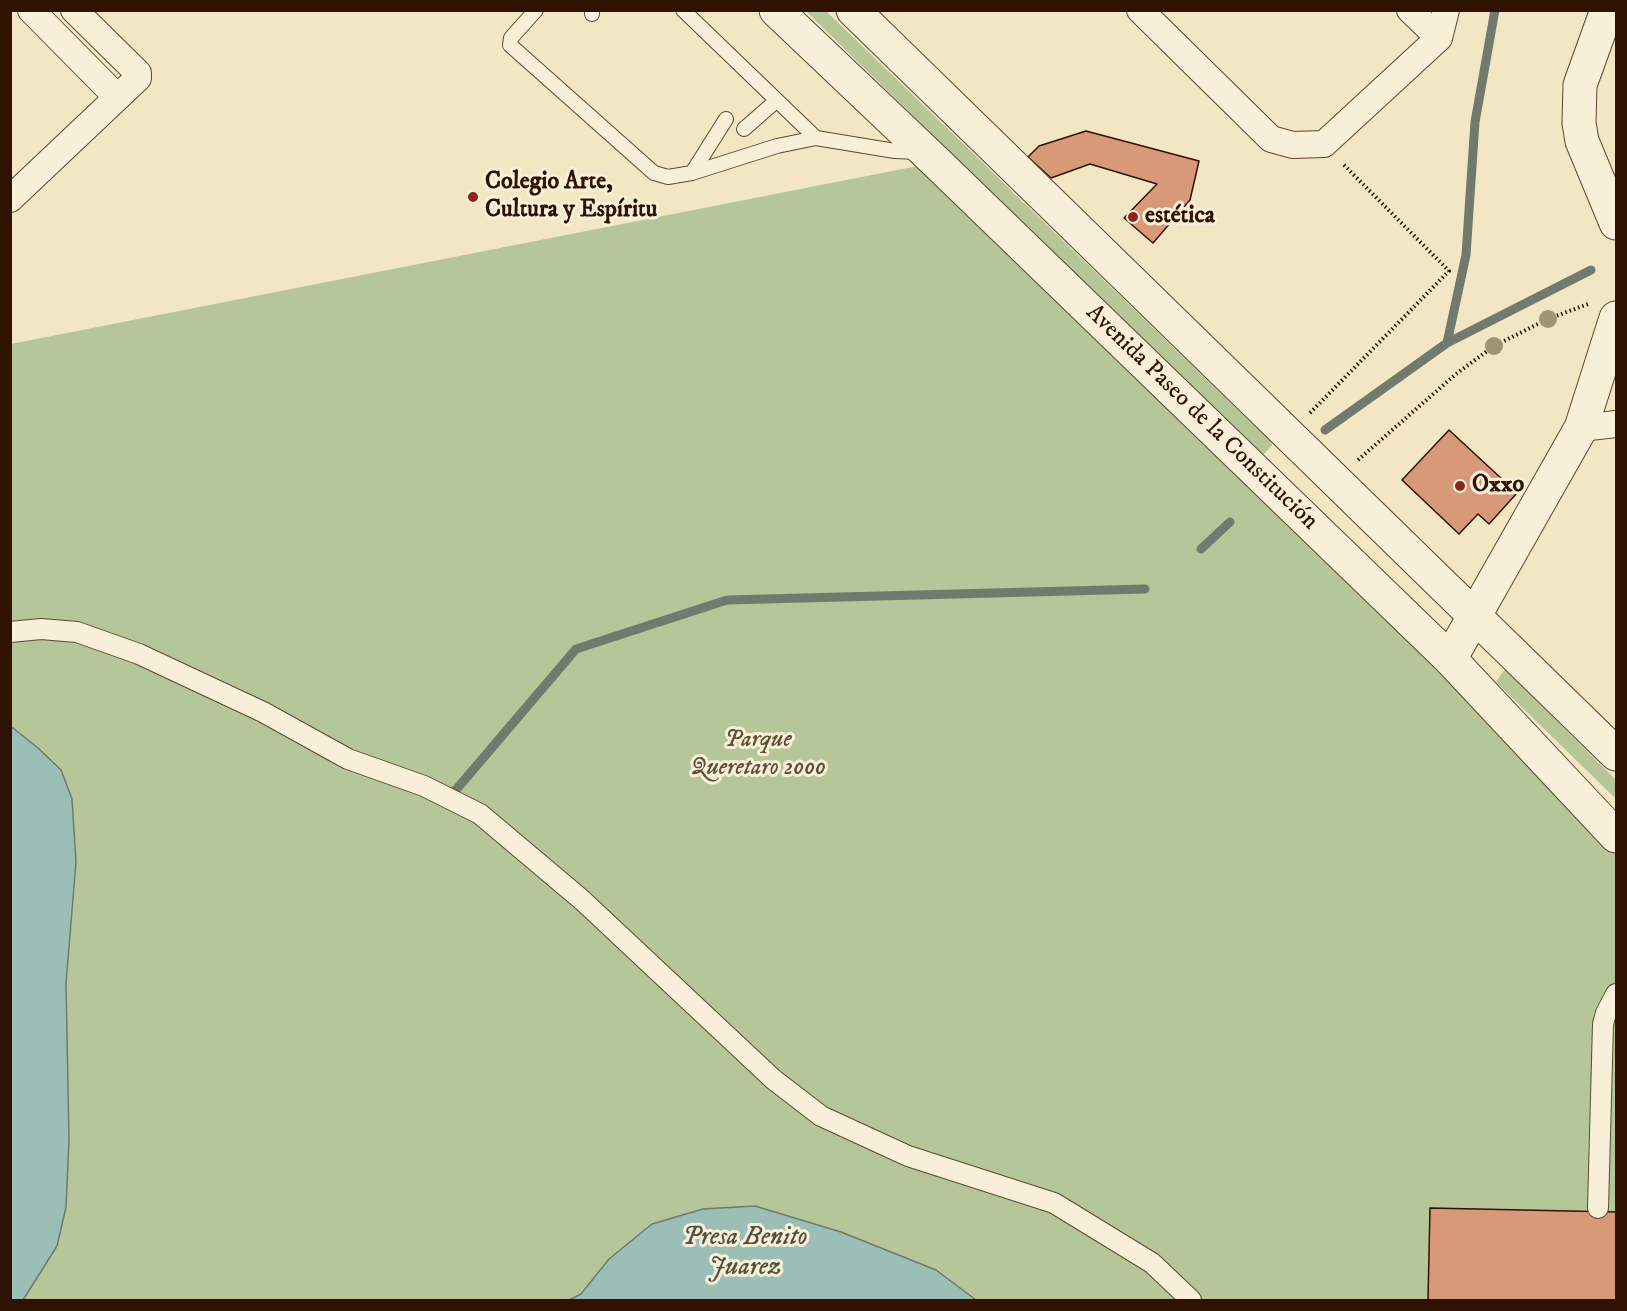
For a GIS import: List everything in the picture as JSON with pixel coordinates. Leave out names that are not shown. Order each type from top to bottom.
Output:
[{"type":"street","points":[[31,10],[117,97]]},
{"type":"street","points":[[10,198],[138,78],[138,73],[74,10]]},
{"type":"street","name":"Avenida Paseo de la Constitución","points":[[776,10],[1450,659],[1617,836]]},
{"type":"street","name":"Avenida Paseo de la Constitución","points":[[853,10],[1617,754]]},
{"type":"street","points":[[1140,10],[1271,139],[1293,145],[1324,144],[1439,38],[1446,10]]},
{"type":"street","points":[[1410,10],[1439,38]]},
{"type":"street","points":[[1607,10],[1580,85],[1578,123],[1581,141],[1615,216]]},
{"type":"street","points":[[1450,659],[1581,428],[1607,310]]},
{"type":"street","points":[[1581,428],[1617,424]]},
{"type":"street","points":[[10,632],[41,629],[77,632],[139,654],[263,712],[348,759],[424,786],[480,814],[582,900],[773,1079],[821,1116],[908,1156],[1054,1203],[1152,1263],[1191,1300]]},
{"type":"street","points":[[1598,1208],[1603,1024],[1606,1013],[1617,994]]},
{"type":"lane","points":[[536,10],[511,38],[510,45],[654,173],[668,177],[692,173],[777,146],[816,138],[895,151],[925,152]]},
{"type":"lane","points":[[683,10],[816,138]]},
{"type":"lane","points":[[744,129],[776,101]]},
{"type":"lane","points":[[692,173],[726,119]]},
{"type":"path","points":[[1289,435],[1449,271],[1324,144]]},
{"type":"path","points":[[1335,481],[1456,374],[1494,346],[1548,319],[1607,310]]},
{"type":"green space","points":[[806,11],[826,11],[1273,444],[1261,457]]},
{"type":"green space","name":"Parque Queretaro 2000","points":[[933,163],[1616,822],[1616,1300],[11,1300],[11,344]]},
{"type":"green space","points":[[1505,669],[1616,780],[1616,799],[1496,682]]},
{"type":"water","points":[[11,728],[38,748],[61,770],[72,799],[76,862],[66,983],[69,1140],[66,1207],[57,1246],[23,1300],[10,1300]]},
{"type":"water","name":"Presa Benito Juarez","points":[[755,1206],[841,1232],[936,1270],[976,1300],[569,1300],[581,1294],[609,1259],[652,1224],[703,1209]]},
{"type":"building","points":[[1086,131],[1199,161],[1190,200],[1153,243],[1124,218],[1157,184],[1090,164],[1051,178],[1028,157],[1039,146]]},
{"type":"building","name":"Oxxo","points":[[1449,430],[1517,493],[1489,524],[1478,514],[1459,534],[1402,480]]},
{"type":"building","points":[[1430,1208],[1616,1212],[1616,1300],[1428,1300]]},
{"type":"waterway","points":[[1325,430],[1447,343],[1466,255],[1475,122],[1495,10]]},
{"type":"waterway","points":[[1447,343],[1591,270]]},
{"type":"waterway","points":[[1201,549],[1230,522]]},
{"type":"waterway","points":[[455,791],[576,649],[727,600],[1145,589]]},
{"type":"place","name":"Colegio Arte, Cultura y Espíritu","points":[[473,197]]},
{"type":"place","name":"estética","points":[[1133,217]]},
{"type":"place","name":"Oxxo","points":[[1460,486]]}]
